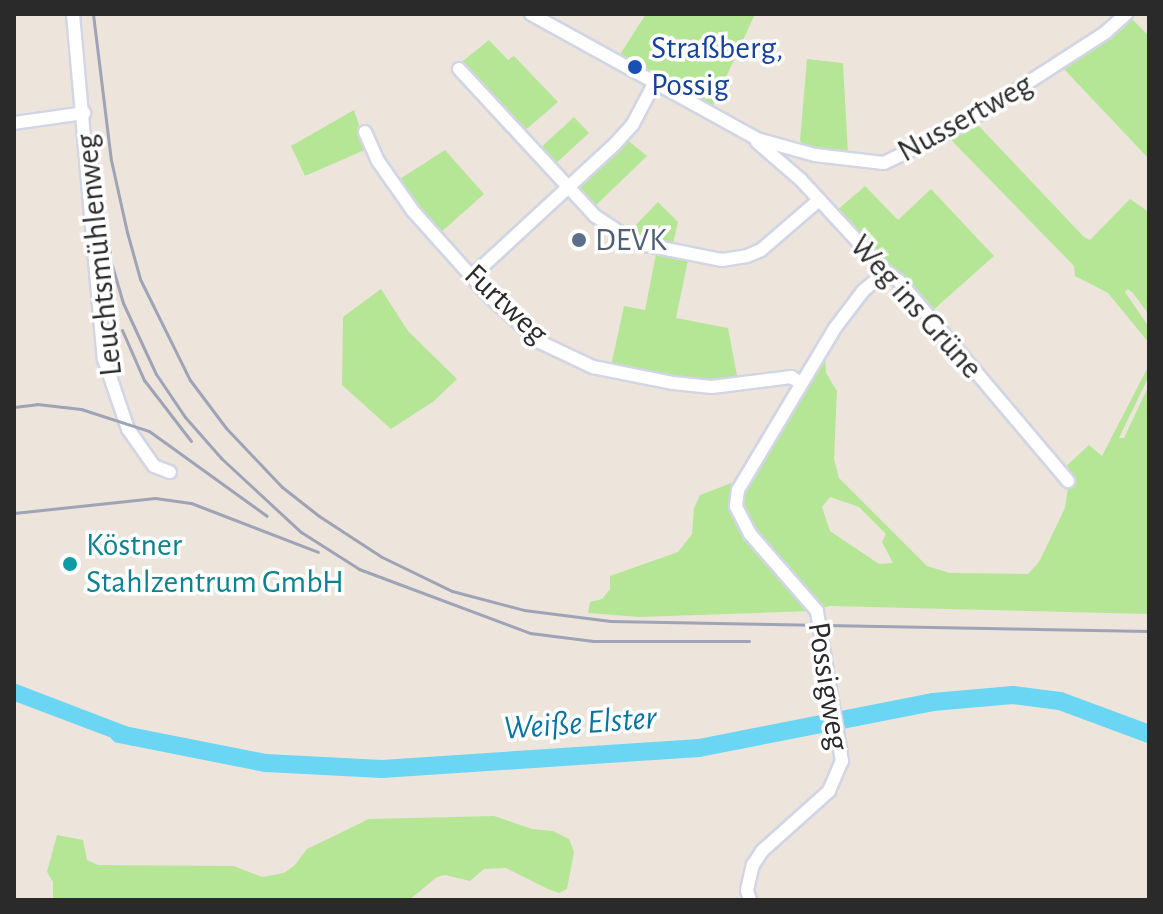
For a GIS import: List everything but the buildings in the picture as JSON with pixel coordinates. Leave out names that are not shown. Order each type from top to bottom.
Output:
[{"type":"street","name":"Leuchtsmühlenweg","points":[[73,14],[104,359],[128,429],[154,466],[170,472]]},
{"type":"street","name":"Nussertweg","points":[[531,14],[757,139],[802,152],[884,163],[900,158],[964,124],[1106,32],[1126,14]]},
{"type":"street","points":[[459,69],[568,188],[621,237],[636,243],[722,260],[755,253],[819,200]]},
{"type":"street","points":[[472,276],[633,124],[655,82]]},
{"type":"street","name":"Leuchtsmühlenweg","points":[[14,123],[84,113]]},
{"type":"street","name":"Furtweg","points":[[365,132],[392,184],[472,276],[521,328],[540,342],[593,367],[712,387],[791,377],[801,383]]},
{"type":"street","name":"Weg ins Grüne","points":[[757,139],[886,272],[899,281],[1068,481]]},
{"type":"street","name":"Possigweg","points":[[750,900],[747,890],[753,865],[762,851],[829,791],[842,761],[817,611],[750,534],[736,506],[738,490],[801,383],[863,291],[886,272]]},
{"type":"green space","points":[[646,14],[755,14],[711,110],[619,56]]},
{"type":"green space","points":[[1130,17],[1149,36],[1149,159],[1061,66]]},
{"type":"green space","points":[[489,40],[508,60],[514,56],[558,102],[522,133],[459,64]]},
{"type":"green space","points":[[807,59],[843,63],[848,154],[805,151],[800,140]]},
{"type":"green space","points":[[354,110],[367,149],[305,176],[291,146]]},
{"type":"green space","points":[[574,117],[589,133],[553,166],[538,150]]},
{"type":"green space","points":[[976,123],[1084,237],[1090,240],[1130,199],[1149,212],[1149,315],[1133,293],[1128,289],[1125,292],[1149,327],[1149,343],[1108,293],[1075,276],[1074,266],[951,139]]},
{"type":"green space","points":[[625,138],[647,156],[592,209],[578,193],[579,185]]},
{"type":"green space","points":[[445,150],[484,194],[439,234],[395,182]]},
{"type":"green space","points":[[865,186],[898,220],[931,189],[994,256],[931,312],[835,212]]},
{"type":"green space","points":[[658,202],[678,222],[672,248],[625,236]]},
{"type":"green space","points":[[656,254],[688,260],[676,318],[728,328],[738,381],[707,385],[611,366],[624,306],[645,310]]},
{"type":"green space","points":[[886,278],[891,278],[1062,470],[1089,445],[1102,456],[1149,365],[1149,376],[1119,438],[1124,438],[1149,385],[1149,614],[830,606],[811,611],[639,617],[588,613],[590,602],[602,599],[610,589],[610,576],[678,552],[692,534],[694,508],[700,495],[734,482],[748,460],[762,451],[855,304]],"holes":[[[881,285],[894,285],[901,292],[1068,487],[1065,508],[1039,562],[1028,574],[950,573],[927,566],[839,478],[834,459],[837,391],[826,373],[825,356],[861,301]],[[830,497],[859,507],[886,534],[882,542],[893,563],[879,564],[830,531],[822,507]]]},
{"type":"green space","points":[[381,289],[408,331],[457,379],[434,401],[391,429],[342,385],[343,317]]},
{"type":"green space","points":[[494,816],[532,829],[553,831],[569,839],[574,852],[567,889],[559,893],[506,868],[484,869],[470,881],[445,875],[437,877],[409,900],[53,900],[53,882],[47,872],[57,835],[83,840],[87,860],[98,865],[234,866],[262,877],[284,873],[295,865],[307,849],[369,819]]},
{"type":"water","points":[[14,683],[134,729],[143,738],[133,746],[14,701]]},
{"type":"waterway","name":"Weiße Elster","points":[[119,734],[266,763],[382,769],[699,748],[933,702],[1013,695],[1060,701],[1149,734]]},
{"type":"railway","points":[[93,14],[111,160],[127,232],[140,279],[190,380],[226,428],[282,487],[319,516],[382,557],[452,591],[524,610],[610,621],[1149,631]]},
{"type":"railway","points":[[96,156],[111,262],[123,303],[156,374],[185,417],[221,458],[301,532],[359,569],[530,633],[593,641],[749,641]]},
{"type":"railway","points":[[122,330],[144,380],[191,441]]},
{"type":"railway","points":[[14,407],[37,404],[81,409],[149,431],[267,516]]},
{"type":"railway","points":[[14,513],[155,498],[191,503],[318,552]]},
{"type":"place","name":"Straßberg, Possig","points":[[635,67]]},
{"type":"place","name":"DEVK","points":[[579,240]]},
{"type":"place","name":"Köstner Stahlzentrum GmbH","points":[[70,564]]}]
